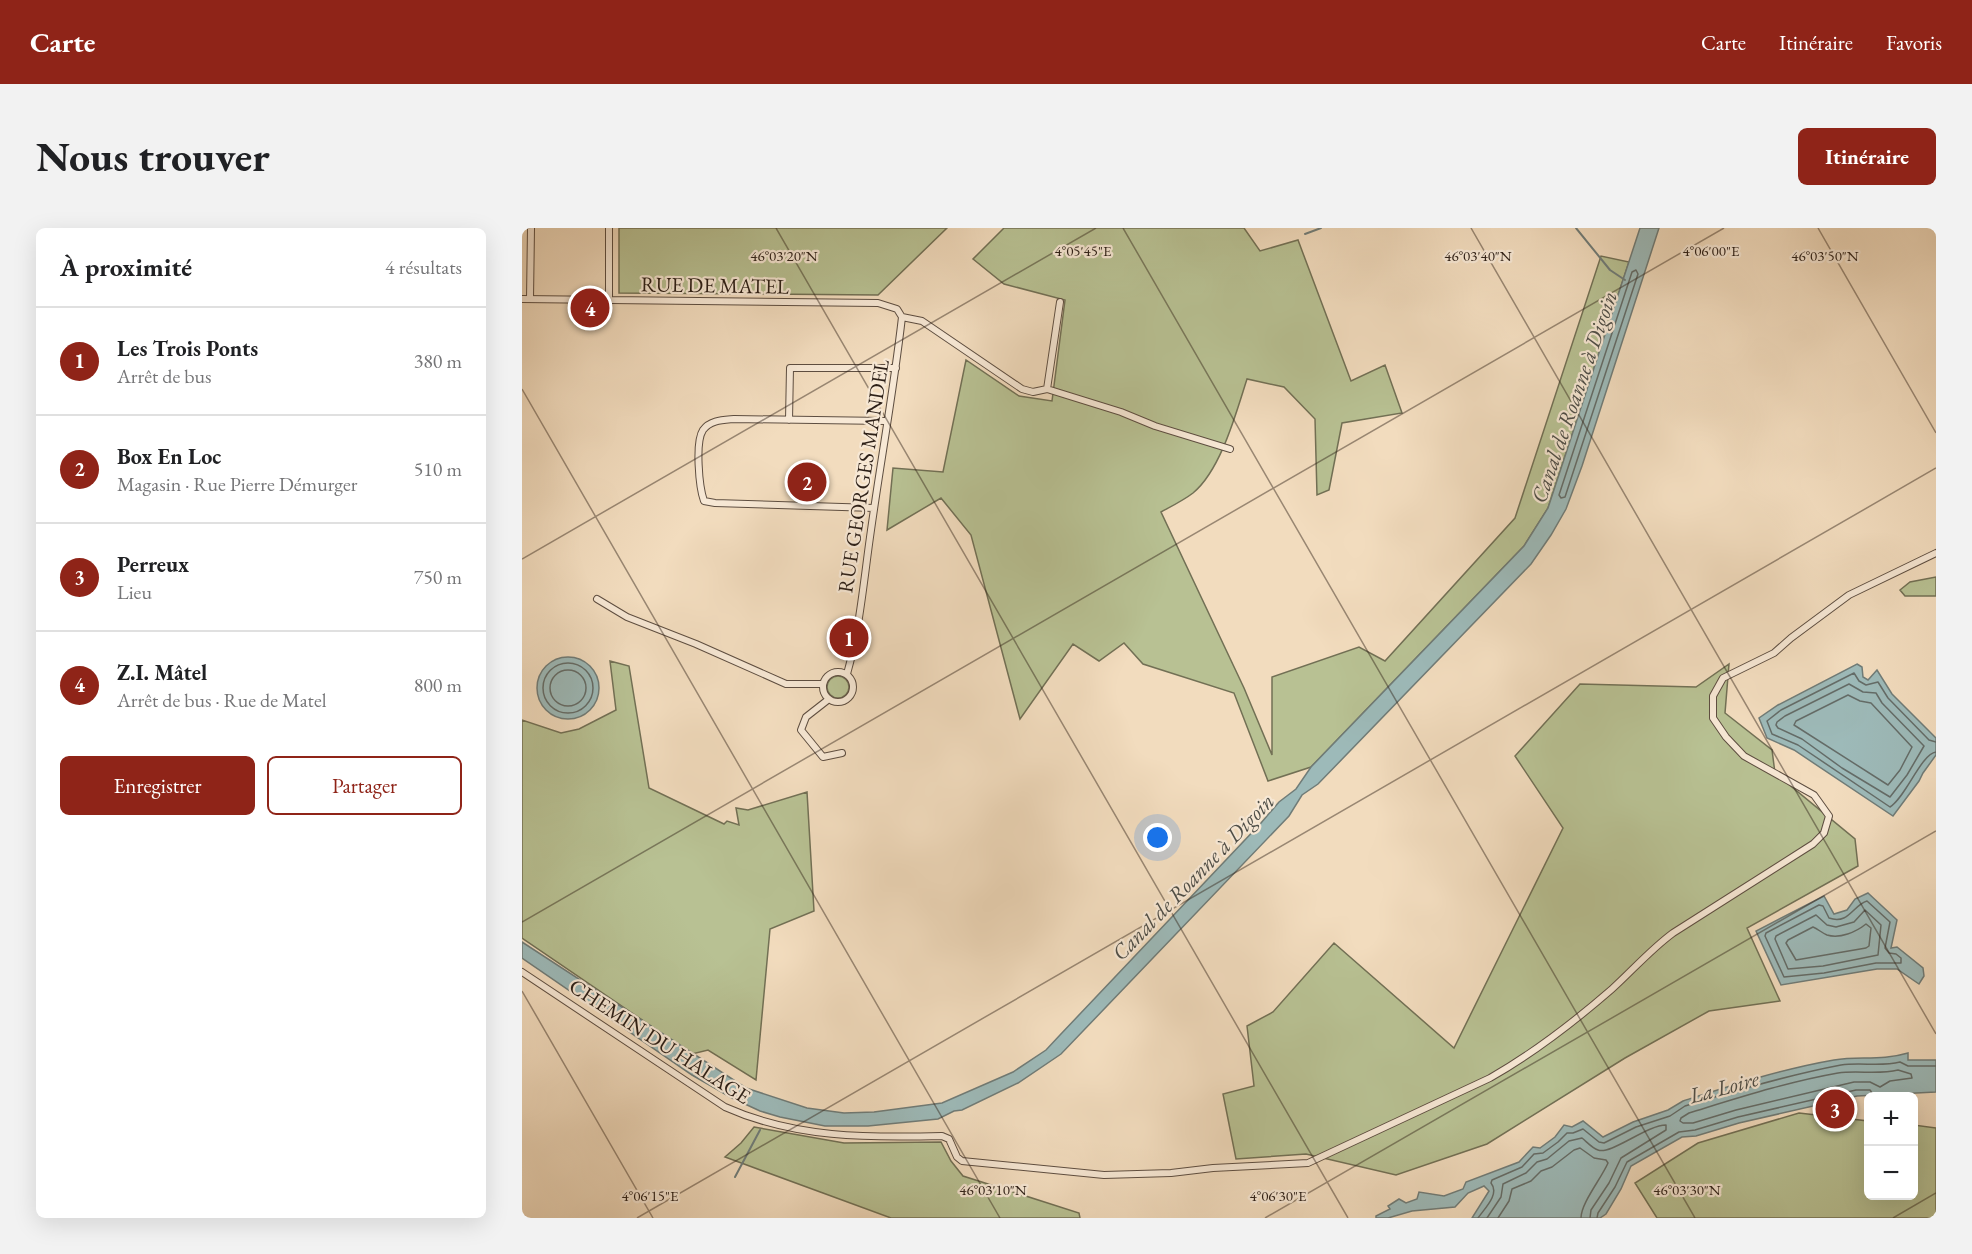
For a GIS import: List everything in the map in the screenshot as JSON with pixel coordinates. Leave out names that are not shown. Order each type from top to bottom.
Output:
[{"type":"street","points":[[530,299],[531,228]]},
{"type":"street","points":[[609,228],[609,300]]},
{"type":"street","name":"RUE DE MATEL","points":[[522,299],[878,303],[897,309],[902,317],[922,321],[1022,389],[1033,392],[1047,389],[1230,449]]},
{"type":"street","points":[[1047,389],[1060,302]]},
{"type":"street","name":"RUE GEORGES MANDEL","points":[[829,699],[844,701],[852,694],[853,683],[847,674],[855,636],[902,317]]},
{"type":"street","points":[[789,420],[790,368],[896,368]]},
{"type":"street","points":[[874,508],[704,501],[700,489],[700,440],[704,429],[714,421],[734,419],[886,421]]},
{"type":"street","name":"CHEMIN DU HALAGE","points":[[522,972],[725,1107],[750,1118],[820,1134],[872,1137],[942,1136],[949,1139],[957,1157],[962,1161],[1104,1175],[1171,1173],[1213,1168],[1308,1163],[1490,1078],[1519,1062],[1613,987],[1651,949],[1813,844],[1824,833],[1829,816],[1814,795],[1744,756],[1713,718],[1713,696],[1723,678],[1774,653],[1849,595],[1936,553]]},
{"type":"street","points":[[597,599],[627,617],[696,644],[786,684],[823,684]]},
{"type":"street","points":[[842,753],[823,757],[801,730],[806,717],[829,699],[824,693],[823,684],[827,676],[834,672],[847,674]]},
{"type":"green space","points":[[619,228],[947,228],[878,295],[619,293]]},
{"type":"green space","points":[[1004,228],[1244,228],[1260,251],[1298,240],[1351,381],[1385,365],[1402,413],[1342,423],[1329,490],[1317,495],[1315,419],[1284,387],[1247,379],[1226,440],[1212,470],[1193,493],[1161,512],[1244,688],[1272,755],[1272,677],[1359,647],[1385,661],[1515,518],[1601,256],[1629,262],[1548,508],[1524,546],[1311,767],[1268,781],[1234,693],[1143,664],[1124,643],[1099,661],[1073,644],[1020,719],[971,535],[941,498],[887,530],[893,468],[943,472],[966,360],[1019,396],[1052,401],[1065,300],[1004,284],[973,259]]},
{"type":"green space","points":[[1936,577],[1936,596],[1905,596],[1900,590],[1910,582]]},
{"type":"green space","points":[[610,661],[629,666],[649,788],[724,824],[727,821],[739,825],[736,808],[748,810],[807,792],[814,911],[770,929],[756,1080],[708,1050],[692,1054],[522,938],[522,720],[561,733],[579,729],[616,710]]},
{"type":"green space","points":[[1729,664],[1725,713],[1772,750],[1775,773],[1855,839],[1858,866],[1747,928],[1780,1001],[1709,1011],[1625,1058],[1487,1144],[1396,1175],[1306,1154],[1236,1159],[1223,1094],[1254,1086],[1247,1026],[1273,1012],[1334,943],[1454,1048],[1563,828],[1515,756],[1580,684],[1696,687]]},
{"type":"green space","points":[[838,676],[846,679],[849,687],[846,695],[838,698],[830,695],[827,687],[830,679]]},
{"type":"green space","points":[[1799,1113],[1864,1121],[1864,1200],[1918,1200],[1918,1126],[1936,1128],[1936,1218],[1657,1218],[1635,1183],[1698,1143]]},
{"type":"green space","points":[[754,1127],[844,1143],[941,1142],[951,1161],[963,1176],[1079,1213],[1080,1218],[891,1218],[725,1157]]},
{"type":"water","points":[[1640,228],[1659,228],[1566,509],[1531,564],[1318,784],[1302,795],[1289,816],[1061,1054],[1018,1083],[938,1119],[868,1126],[825,1126],[780,1117],[732,1098],[692,1075],[522,958],[522,942],[746,1088],[807,1108],[844,1113],[874,1112],[942,1103],[1013,1072],[1046,1050],[1279,802],[1296,789],[1311,767],[1524,546],[1548,508]]},
{"type":"water","points":[[562,657],[574,657],[590,666],[597,676],[599,688],[597,700],[590,710],[574,719],[562,719],[551,714],[542,705],[537,694],[537,682],[542,671],[551,662]]},
{"type":"water","points":[[1857,664],[1862,667],[1863,677],[1868,680],[1877,670],[1892,694],[1936,738],[1936,755],[1893,816],[1794,750],[1767,738],[1759,718],[1778,705]]},
{"type":"water","points":[[1868,893],[1897,920],[1891,948],[1897,947],[1923,968],[1924,976],[1919,984],[1897,969],[1877,969],[1781,985],[1756,931],[1824,896],[1834,914],[1847,910],[1855,899]]},
{"type":"water","points":[[1908,1053],[1908,1060],[1936,1060],[1936,1092],[1864,1092],[1864,1096],[1739,1123],[1696,1136],[1682,1137],[1631,1166],[1621,1189],[1606,1214],[1600,1218],[1472,1218],[1489,1191],[1484,1186],[1468,1193],[1455,1207],[1412,1211],[1388,1218],[1376,1218],[1390,1209],[1388,1206],[1399,1199],[1406,1203],[1417,1199],[1419,1192],[1444,1196],[1463,1189],[1466,1182],[1519,1162],[1533,1147],[1540,1148],[1555,1137],[1564,1125],[1572,1127],[1583,1121],[1603,1137],[1633,1122],[1668,1110],[1683,1101],[1758,1078],[1834,1060],[1889,1057]]},
{"type":"waterway","points":[[1305,234],[1321,228]]},
{"type":"waterway","points":[[1576,228],[1610,270],[1625,280]]},
{"type":"waterway","points":[[735,1177],[760,1130]]},
{"type":"place","name":"Z.I. Mâtel","points":[[590,308]]},
{"type":"place","name":"Box En Loc","points":[[807,482]]},
{"type":"place","name":"Les Trois Ponts","points":[[849,638]]},
{"type":"place","name":"Perreux","points":[[1835,1109]]},
{"type":"water label","name":"Canal de Roanne à Digoin","points":[[1574,397]]},
{"type":"water label","name":"Canal de Roanne à Digoin","points":[[1193,877]]},
{"type":"water label","name":"La Loire","points":[[1724,1087]]}]
